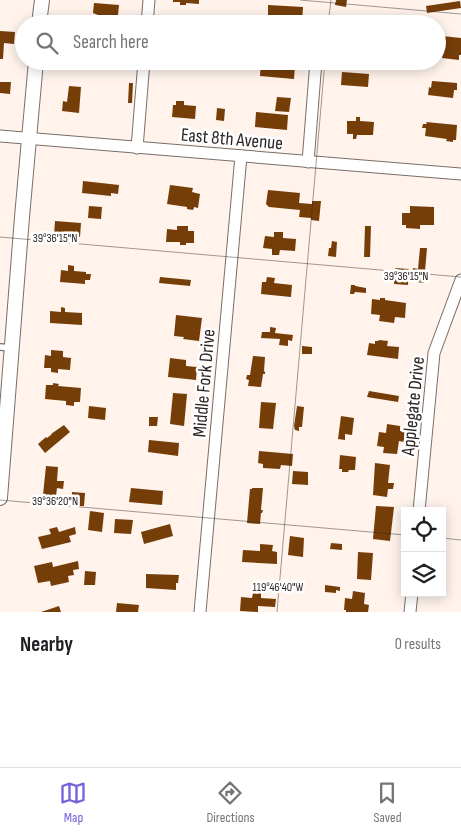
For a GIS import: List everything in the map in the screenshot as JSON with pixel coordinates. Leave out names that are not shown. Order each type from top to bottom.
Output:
[{"type":"street","points":[[40,15],[42,0]]},
{"type":"street","points":[[148,15],[149,0]]},
{"type":"street","points":[[0,498],[6,348],[35,70]]},
{"type":"street","points":[[137,148],[143,70]]},
{"type":"street","points":[[308,162],[315,70]]},
{"type":"street","name":"East 8th Avenue","points":[[0,136],[461,174]]},
{"type":"street","name":"Middle Fork Drive","points":[[200,612],[241,156]]},
{"type":"street","name":"Applegate Drive","points":[[419,507],[434,353],[461,280]]},
{"type":"street","points":[[410,612],[412,597]]},
{"type":"building","points":[[173,0],[199,0],[199,4],[186,3],[186,5],[180,5],[180,2],[173,2]]},
{"type":"building","points":[[336,0],[347,0],[346,7],[335,5]]},
{"type":"building","points":[[460,1],[461,8],[427,13],[426,6]]},
{"type":"building","points":[[94,3],[119,5],[118,15],[98,15],[93,13]]},
{"type":"building","points":[[268,5],[303,7],[302,15],[268,15]]},
{"type":"building","points":[[0,31],[15,32],[14,44],[4,43],[3,59],[0,59]]},
{"type":"building","points":[[446,36],[461,38],[461,55],[459,55],[459,60],[446,58]]},
{"type":"building","points":[[260,70],[295,70],[294,79],[260,76]]},
{"type":"building","points":[[342,72],[369,74],[368,87],[341,85]]},
{"type":"building","points":[[432,81],[457,83],[457,90],[454,90],[453,98],[428,95]]},
{"type":"building","points":[[0,82],[11,82],[10,94],[0,93]]},
{"type":"building","points":[[129,83],[133,83],[132,103],[128,103]]},
{"type":"building","points":[[69,86],[81,87],[79,113],[62,111],[63,101],[67,102]]},
{"type":"building","points":[[277,97],[291,98],[289,112],[275,111]]},
{"type":"building","points":[[176,101],[184,101],[184,105],[196,106],[195,119],[172,117],[173,105],[176,105]]},
{"type":"building","points":[[217,108],[225,109],[224,121],[216,120]]},
{"type":"building","points":[[256,112],[288,115],[287,130],[255,127]]},
{"type":"building","points":[[356,117],[360,117],[360,121],[374,122],[373,135],[357,135],[356,139],[353,139],[353,134],[347,134],[347,121],[356,121]]},
{"type":"building","points":[[426,122],[457,125],[456,140],[453,140],[453,142],[446,141],[447,139],[425,136],[426,128],[422,128],[423,124],[427,124]]},
{"type":"building","points":[[83,181],[119,185],[118,194],[111,193],[111,196],[82,193]]},
{"type":"building","points":[[170,185],[193,188],[192,192],[200,194],[198,208],[194,207],[193,210],[187,209],[187,207],[167,204]]},
{"type":"building","points":[[268,190],[300,193],[299,203],[312,204],[312,201],[321,201],[319,221],[299,217],[300,210],[269,207],[266,204]]},
{"type":"building","points":[[89,206],[102,207],[101,219],[88,218]]},
{"type":"building","points":[[410,206],[434,207],[434,225],[420,225],[420,229],[406,228],[406,225],[402,225],[402,213],[410,213]]},
{"type":"building","points":[[55,221],[81,223],[80,237],[54,235]]},
{"type":"building","points":[[177,226],[188,226],[188,231],[194,231],[194,243],[180,245],[180,242],[166,242],[167,229],[177,230]]},
{"type":"building","points":[[365,226],[371,226],[370,257],[364,257]]},
{"type":"building","points":[[274,232],[283,232],[283,238],[296,239],[295,251],[280,250],[279,255],[272,255],[272,249],[263,248],[265,236],[274,237]]},
{"type":"building","points":[[332,241],[337,242],[336,257],[328,256]]},
{"type":"building","points":[[420,248],[427,248],[424,283],[417,282],[417,279],[412,278],[413,268],[418,269]]},
{"type":"building","points":[[68,265],[74,266],[74,271],[91,274],[90,280],[85,280],[85,284],[60,282],[61,270],[68,271]]},
{"type":"building","points":[[395,268],[409,269],[408,285],[394,284]]},
{"type":"building","points":[[160,277],[191,280],[190,286],[159,283]]},
{"type":"building","points":[[267,277],[275,278],[274,283],[292,285],[291,297],[261,294],[262,282],[266,282]]},
{"type":"building","points":[[351,285],[366,288],[366,293],[355,292],[350,294]]},
{"type":"building","points":[[380,298],[406,303],[405,318],[395,317],[394,323],[379,321],[380,315],[371,314],[372,299],[380,300]]},
{"type":"building","points":[[61,307],[65,308],[65,312],[82,313],[82,325],[50,323],[50,311],[61,312]]},
{"type":"building","points":[[176,315],[202,318],[199,341],[174,336]]},
{"type":"building","points":[[270,327],[276,328],[275,333],[293,335],[292,341],[288,340],[288,346],[279,345],[280,339],[261,338],[262,332],[270,332]]},
{"type":"building","points":[[375,341],[388,341],[387,346],[399,347],[398,359],[367,355],[369,343],[375,344]]},
{"type":"building","points":[[302,346],[312,347],[312,354],[302,354]]},
{"type":"building","points":[[51,350],[63,351],[63,357],[71,358],[70,370],[58,369],[58,373],[51,372],[51,368],[44,368],[45,355],[51,356]]},
{"type":"building","points":[[253,356],[265,357],[265,374],[263,374],[261,387],[248,386],[249,380],[246,379],[247,375],[250,375]]},
{"type":"building","points":[[170,358],[186,360],[186,366],[197,367],[196,380],[168,377]]},
{"type":"building","points":[[53,383],[59,384],[58,386],[81,388],[80,402],[74,402],[74,406],[66,405],[66,401],[45,399],[46,385],[53,385]]},
{"type":"building","points":[[369,391],[399,396],[398,402],[367,397]]},
{"type":"building","points":[[173,393],[187,394],[184,426],[170,424]]},
{"type":"building","points":[[261,402],[276,403],[273,429],[259,428]]},
{"type":"building","points":[[89,406],[106,408],[105,420],[88,418]]},
{"type":"building","points":[[297,406],[304,407],[302,427],[299,427],[299,431],[295,430],[294,426]]},
{"type":"building","points":[[341,416],[354,418],[352,435],[345,434],[345,440],[338,439]]},
{"type":"building","points":[[149,417],[158,417],[157,426],[149,426]]},
{"type":"building","points":[[387,424],[400,426],[400,431],[405,432],[404,442],[399,441],[397,454],[383,453],[384,447],[377,446],[379,432],[386,433]]},
{"type":"building","points":[[64,425],[70,432],[45,453],[38,444]]},
{"type":"building","points":[[149,440],[179,443],[178,456],[148,452]]},
{"type":"building","points":[[259,451],[293,454],[292,466],[281,465],[280,469],[263,468],[263,464],[258,463]]},
{"type":"building","points":[[340,455],[356,457],[355,470],[342,472],[342,469],[339,469]]},
{"type":"building","points":[[375,463],[390,465],[388,483],[394,483],[393,489],[388,489],[387,497],[373,495]]},
{"type":"building","points":[[46,466],[58,467],[57,481],[64,481],[63,489],[57,488],[56,496],[43,495]]},
{"type":"building","points":[[293,471],[308,472],[308,485],[292,484]]},
{"type":"building","points":[[131,488],[163,491],[162,505],[129,502]]},
{"type":"building","points":[[263,488],[261,510],[263,510],[260,524],[247,523],[250,489]]},
{"type":"building","points":[[72,492],[85,493],[84,506],[71,506]]},
{"type":"building","points":[[376,506],[394,507],[390,541],[373,539]]},
{"type":"building","points":[[90,511],[104,513],[102,532],[88,530]]},
{"type":"building","points":[[115,519],[133,520],[131,534],[114,533]]},
{"type":"building","points":[[170,524],[173,536],[144,544],[141,532]]},
{"type":"building","points":[[57,527],[59,532],[75,527],[76,534],[69,536],[71,542],[42,549],[38,537],[51,534],[49,529]]},
{"type":"building","points":[[290,536],[304,538],[303,557],[288,555]]},
{"type":"building","points":[[331,543],[342,544],[342,550],[330,549]]},
{"type":"building","points":[[260,544],[273,545],[272,551],[277,552],[277,564],[242,562],[243,550],[260,551]]},
{"type":"building","points":[[358,552],[373,553],[371,580],[357,579]]},
{"type":"building","points":[[78,561],[79,569],[73,570],[74,575],[68,576],[69,582],[51,586],[50,581],[38,583],[34,566],[52,562],[53,567]]},
{"type":"building","points":[[85,571],[96,572],[95,585],[84,585]]},
{"type":"building","points":[[146,574],[179,575],[176,590],[146,588]]},
{"type":"building","points":[[325,585],[340,587],[340,591],[336,590],[336,593],[325,592]]},
{"type":"building","points":[[353,591],[365,593],[364,604],[369,605],[368,612],[346,612],[344,610],[345,598],[352,599]]},
{"type":"building","points":[[253,593],[261,593],[261,598],[276,599],[275,607],[258,606],[258,612],[240,611],[241,597],[252,598]]},
{"type":"building","points":[[117,603],[139,605],[138,612],[116,612]]},
{"type":"building","points":[[59,606],[61,612],[41,612]]}]
